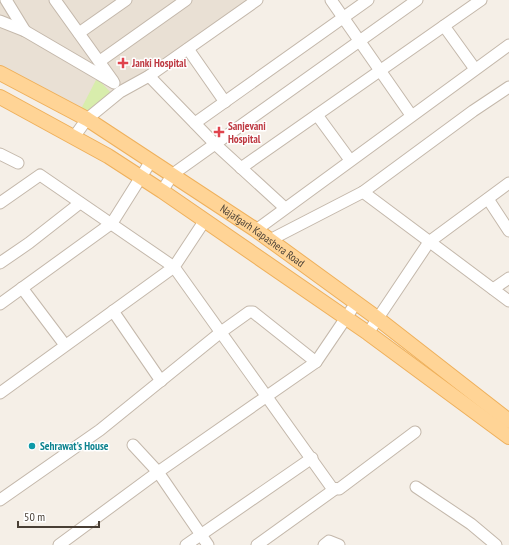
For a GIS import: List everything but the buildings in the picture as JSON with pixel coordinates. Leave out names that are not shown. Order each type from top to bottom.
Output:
[{"type":"main road","name":"Najafgarh Kapashera Road","points":[[0,73],[87,119],[173,174],[256,230],[377,318],[509,421]]},
{"type":"main road","name":"Najafgarh Kapashera Road","points":[[0,97],[108,156],[162,191],[346,317],[509,438]]},
{"type":"street","points":[[6,0],[25,31]]},
{"type":"street","points":[[55,0],[100,61],[117,88]]},
{"type":"street","points":[[79,33],[126,0]]},
{"type":"street","points":[[100,61],[186,0]]},
{"type":"street","points":[[74,137],[87,119],[117,88],[148,76],[257,0]]},
{"type":"street","points":[[331,0],[411,115]]},
{"type":"street","points":[[195,123],[368,0]]},
{"type":"street","points":[[162,191],[173,174],[417,0]]},
{"type":"street","points":[[241,168],[482,0]]},
{"type":"street","points":[[0,21],[25,31],[117,88]]},
{"type":"street","points":[[444,26],[475,69]]},
{"type":"street","points":[[256,230],[509,44]]},
{"type":"street","points":[[188,49],[225,102]]},
{"type":"street","points":[[148,76],[215,144],[285,208]]},
{"type":"street","points":[[270,240],[363,192],[473,111],[509,87]]},
{"type":"street","points":[[317,115],[350,160]]},
{"type":"street","points":[[0,154],[18,164]]},
{"type":"street","points":[[0,304],[112,223],[151,161]]},
{"type":"street","points":[[0,203],[40,175],[174,267],[335,489]]},
{"type":"street","points":[[368,333],[430,242],[509,183]]},
{"type":"street","points":[[363,192],[509,301]]},
{"type":"street","points":[[488,199],[509,231]]},
{"type":"street","points":[[0,263],[29,244],[80,203]]},
{"type":"street","points":[[0,393],[174,267],[205,220]]},
{"type":"street","points":[[493,289],[509,278]]},
{"type":"street","points":[[22,288],[66,345]]},
{"type":"street","points":[[59,545],[158,472],[316,362],[356,303]]},
{"type":"street","points":[[113,311],[161,381]]},
{"type":"street","points":[[0,500],[100,430],[222,332],[251,312],[316,362]]},
{"type":"street","points":[[258,545],[335,489],[339,489],[415,432]]},
{"type":"street","points":[[133,445],[158,472],[208,545]]},
{"type":"street","points":[[186,545],[312,458]]},
{"type":"street","points":[[416,487],[471,524],[496,545]]},
{"type":"street","points":[[324,545],[329,542],[339,545]]},
{"type":"shaded area","points":[[0,0],[256,0],[92,114],[0,67]]},
{"type":"green space","points":[[97,78],[113,95],[92,114],[81,109]]},
{"type":"place","name":"Janki Hospital","points":[[123,63]]},
{"type":"place","name":"Sanjevani Hospital","points":[[219,132]]},
{"type":"place","name":"Sehrawat's House","points":[[32,446]]}]
